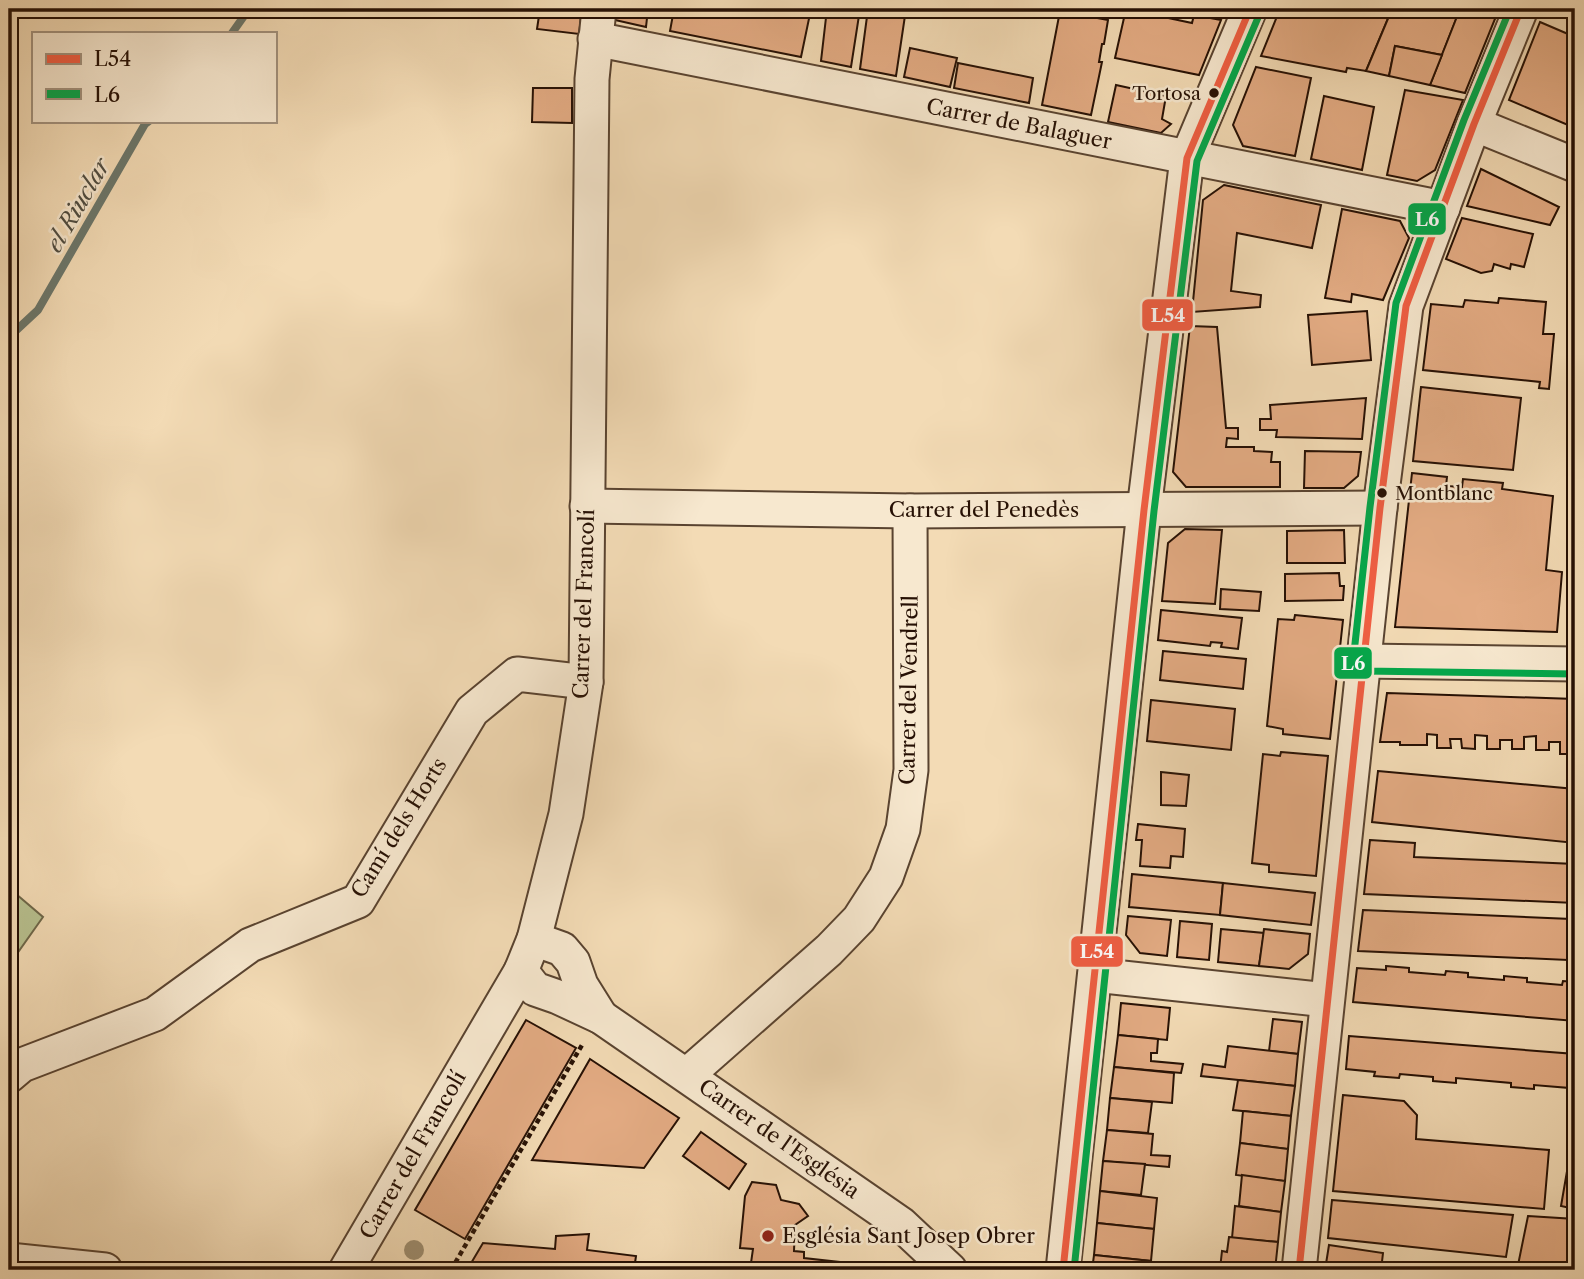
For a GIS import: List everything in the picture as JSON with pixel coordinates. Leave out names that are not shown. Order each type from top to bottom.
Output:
[{"type":"street","points":[[1063,1270],[1144,510],[1187,158],[1250,9]]},
{"type":"street","points":[[1299,1270],[1363,661],[1406,306],[1521,9]]},
{"type":"street","name":"Carrer de Balaguer","points":[[597,24],[1187,158],[1443,208]]},
{"type":"street","name":"Carrer del Francolí","points":[[346,1270],[521,971],[534,939],[566,814],[586,682],[592,79],[597,24]]},
{"type":"street","points":[[1475,124],[1575,165]]},
{"type":"street","name":"Carrer del Penedès","points":[[587,506],[910,511],[1380,508]]},
{"type":"street","name":"Carrer del Vendrell","points":[[687,1075],[829,950],[859,919],[886,877],[903,829],[911,770],[910,511]]},
{"type":"street","points":[[1363,661],[1575,664]]},
{"type":"street","name":"Camí dels Horts","points":[[9,1076],[22,1065],[155,1014],[250,946],[358,901],[472,711],[517,674],[586,682]]},
{"type":"street","name":"Carrer de l'Església","points":[[534,939],[562,949],[573,962],[581,985],[601,1017]]},
{"type":"street","name":"Carrer de l'Església","points":[[521,971],[535,989],[601,1017],[901,1224],[950,1270]]},
{"type":"street","points":[[1095,975],[1327,1000]]},
{"type":"street","points":[[9,1260],[105,1270]]},
{"type":"path","points":[[451,1270],[582,1045]]},
{"type":"green space","points":[[9,888],[43,917],[9,965]]},
{"type":"building","points":[[540,9],[582,9],[579,34],[537,29]]},
{"type":"building","points":[[617,9],[648,9],[646,27],[615,20]]},
{"type":"building","points":[[674,9],[811,9],[801,57],[670,31]]},
{"type":"building","points":[[827,9],[860,9],[851,67],[821,61]]},
{"type":"building","points":[[868,9],[906,9],[896,76],[860,69]]},
{"type":"building","points":[[1126,9],[1192,23],[1194,15],[1221,20],[1199,75],[1115,58]]},
{"type":"building","points":[[1280,9],[1392,9],[1366,71],[1347,68],[1346,72],[1261,56]]},
{"type":"building","points":[[1392,9],[1460,9],[1442,55],[1395,46],[1389,76],[1366,71]]},
{"type":"building","points":[[1460,9],[1499,9],[1465,93],[1430,85]]},
{"type":"building","points":[[1060,11],[1108,20],[1091,115],[1042,105]]},
{"type":"building","points":[[1540,22],[1575,37],[1575,128],[1509,100]]},
{"type":"building","points":[[1395,46],[1442,55],[1430,85],[1389,76]]},
{"type":"building","points":[[910,48],[957,58],[950,87],[904,77]]},
{"type":"building","points":[[958,63],[1033,78],[1029,103],[954,88]]},
{"type":"building","points":[[1256,67],[1311,78],[1295,156],[1243,146],[1233,125]]},
{"type":"building","points":[[1116,85],[1166,96],[1162,119],[1171,124],[1161,133],[1108,122]]},
{"type":"building","points":[[533,88],[572,88],[572,123],[532,122]]},
{"type":"building","points":[[1405,90],[1463,100],[1435,170],[1417,181],[1387,175]]},
{"type":"building","points":[[1324,96],[1374,107],[1362,170],[1311,159]]},
{"type":"building","points":[[1481,169],[1559,207],[1550,225],[1467,206]]},
{"type":"building","points":[[1224,185],[1321,205],[1312,248],[1237,233],[1231,291],[1261,295],[1260,307],[1192,312],[1203,200]]},
{"type":"building","points":[[1342,209],[1400,221],[1409,238],[1383,300],[1352,294],[1351,302],[1325,298]]},
{"type":"building","points":[[1462,218],[1533,234],[1524,267],[1511,264],[1510,269],[1494,264],[1492,271],[1481,273],[1446,259]]},
{"type":"building","points":[[1499,298],[1546,302],[1543,334],[1554,334],[1549,389],[1539,388],[1540,382],[1423,370],[1431,304],[1463,307],[1465,300],[1498,303]]},
{"type":"building","points":[[1367,311],[1371,360],[1312,365],[1308,315]]},
{"type":"building","points":[[1190,326],[1217,327],[1226,428],[1238,428],[1238,439],[1227,438],[1226,447],[1254,447],[1254,451],[1272,452],[1271,462],[1280,462],[1280,487],[1186,487],[1173,472]]},
{"type":"building","points":[[1421,387],[1521,398],[1513,470],[1413,461]]},
{"type":"building","points":[[1366,398],[1362,439],[1276,437],[1277,430],[1260,430],[1260,419],[1271,419],[1270,405]]},
{"type":"building","points":[[1305,451],[1361,452],[1358,476],[1344,488],[1304,488]]},
{"type":"building","points":[[1412,473],[1447,477],[1446,486],[1462,487],[1463,479],[1503,483],[1502,489],[1553,496],[1546,570],[1562,572],[1557,632],[1395,627]]},
{"type":"building","points":[[1185,529],[1222,530],[1215,604],[1162,601],[1168,543]]},
{"type":"building","points":[[1344,530],[1345,563],[1287,563],[1287,531]]},
{"type":"building","points":[[1339,573],[1340,586],[1344,586],[1343,600],[1285,601],[1285,574]]},
{"type":"building","points":[[1221,589],[1261,592],[1259,611],[1220,609]]},
{"type":"building","points":[[1161,610],[1242,618],[1238,649],[1221,647],[1222,643],[1211,642],[1210,646],[1158,640]]},
{"type":"building","points":[[1295,615],[1343,620],[1330,739],[1283,734],[1283,729],[1267,726],[1278,619],[1294,620]]},
{"type":"building","points":[[1163,651],[1246,659],[1243,689],[1160,680]]},
{"type":"building","points":[[1387,693],[1575,699],[1575,754],[1560,754],[1560,742],[1549,742],[1549,750],[1536,750],[1536,736],[1524,737],[1524,749],[1512,749],[1512,740],[1500,740],[1500,749],[1487,749],[1487,736],[1475,735],[1475,749],[1462,748],[1461,739],[1450,739],[1451,748],[1437,748],[1437,735],[1427,734],[1427,745],[1380,742]]},
{"type":"building","points":[[1151,700],[1235,709],[1231,750],[1147,741]]},
{"type":"building","points":[[1281,752],[1328,756],[1316,876],[1269,872],[1269,865],[1252,863],[1263,754],[1280,756]]},
{"type":"building","points":[[1378,771],[1575,789],[1575,843],[1372,822]]},
{"type":"building","points":[[1161,772],[1189,775],[1186,806],[1161,805]]},
{"type":"building","points":[[1138,824],[1185,829],[1183,857],[1171,856],[1170,868],[1140,866],[1142,840],[1136,840]]},
{"type":"building","points":[[1370,840],[1415,843],[1414,857],[1575,864],[1575,903],[1364,894]]},
{"type":"building","points":[[1132,874],[1223,883],[1220,915],[1129,907]]},
{"type":"building","points":[[1223,883],[1315,893],[1311,925],[1220,915]]},
{"type":"building","points":[[1363,910],[1571,919],[1568,960],[1358,951]]},
{"type":"building","points":[[1128,916],[1171,920],[1167,956],[1140,953],[1126,935]]},
{"type":"building","points":[[1180,921],[1212,924],[1209,960],[1177,957]]},
{"type":"building","points":[[1221,929],[1264,933],[1259,966],[1218,962]]},
{"type":"building","points":[[1264,929],[1310,934],[1308,954],[1289,969],[1259,966]]},
{"type":"building","points":[[1386,966],[1409,968],[1409,972],[1445,975],[1446,971],[1468,973],[1468,977],[1504,980],[1504,976],[1527,978],[1527,982],[1562,985],[1563,981],[1575,982],[1575,1021],[1353,1002],[1357,968],[1386,970]]},
{"type":"building","points":[[1121,1003],[1170,1008],[1167,1040],[1118,1035]]},
{"type":"building","points":[[1273,1019],[1302,1022],[1298,1054],[1269,1051]]},
{"type":"building","points":[[526,1020],[576,1048],[465,1239],[415,1210]]},
{"type":"building","points":[[1118,1035],[1158,1039],[1157,1053],[1151,1053],[1151,1061],[1183,1064],[1181,1073],[1114,1067]]},
{"type":"building","points":[[1349,1036],[1575,1054],[1575,1092],[1568,1092],[1569,1088],[1534,1085],[1534,1089],[1511,1087],[1511,1083],[1456,1078],[1456,1083],[1433,1081],[1433,1077],[1400,1074],[1399,1078],[1374,1076],[1375,1072],[1346,1069]]},
{"type":"building","points":[[1228,1046],[1298,1054],[1295,1086],[1201,1076],[1203,1064],[1225,1067]]},
{"type":"building","points":[[590,1059],[679,1118],[644,1168],[532,1160]]},
{"type":"building","points":[[1114,1067],[1174,1073],[1172,1103],[1110,1098]]},
{"type":"building","points":[[1238,1080],[1295,1086],[1291,1116],[1233,1110]]},
{"type":"building","points":[[1343,1095],[1404,1101],[1417,1115],[1416,1139],[1549,1150],[1544,1209],[1333,1191]]},
{"type":"building","points":[[1110,1098],[1152,1102],[1148,1133],[1107,1130]]},
{"type":"building","points":[[1243,1111],[1291,1116],[1288,1149],[1240,1143]]},
{"type":"building","points":[[1575,1125],[1575,1209],[1561,1206]]},
{"type":"building","points":[[1107,1130],[1153,1134],[1151,1155],[1170,1156],[1169,1167],[1103,1161]]},
{"type":"building","points":[[701,1132],[746,1164],[729,1189],[683,1156]]},
{"type":"building","points":[[1240,1143],[1288,1149],[1285,1181],[1236,1175]]},
{"type":"building","points":[[1103,1161],[1145,1164],[1141,1195],[1100,1191]]},
{"type":"building","points":[[1242,1175],[1285,1181],[1281,1212],[1239,1206]]},
{"type":"building","name":"Església Sant Josep Obrer","points":[[752,1182],[776,1185],[781,1200],[799,1204],[808,1216],[795,1225],[794,1251],[804,1252],[804,1258],[895,1270],[742,1270],[751,1263],[753,1249],[740,1248],[745,1196]]},
{"type":"building","points":[[1100,1191],[1157,1198],[1154,1229],[1097,1223]]},
{"type":"building","points":[[1332,1200],[1513,1215],[1506,1257],[1328,1238]]},
{"type":"building","points":[[1235,1206],[1281,1212],[1278,1242],[1232,1238]]},
{"type":"building","points":[[1528,1216],[1575,1219],[1575,1270],[1517,1270]]},
{"type":"building","points":[[1097,1223],[1154,1229],[1151,1261],[1094,1255]]},
{"type":"building","points":[[589,1234],[587,1250],[636,1256],[635,1263],[689,1270],[467,1270],[483,1243],[555,1249],[556,1236]]},
{"type":"building","points":[[1229,1237],[1278,1242],[1275,1270],[1220,1269],[1222,1251],[1227,1252]]},
{"type":"building","points":[[1329,1245],[1383,1253],[1381,1270],[1325,1270]]},
{"type":"building","points":[[1094,1255],[1151,1261],[1150,1270],[1092,1270]]},
{"type":"waterway","name":"el Riuclar","points":[[233,32],[249,9]]},
{"type":"waterway","name":"el Riuclar","points":[[9,337],[38,310],[148,122]]},
{"type":"transit line","name":"L54","points":[[1063,1270],[1144,510],[1187,158],[1250,9]]},
{"type":"transit line","name":"L6","points":[[1510,9],[1464,120],[1396,303],[1353,662],[1356,669],[1363,671],[1575,674]]},
{"type":"transit line","name":"L54","points":[[1299,1270],[1380,508],[1406,306],[1474,124],[1521,9]]},
{"type":"transit line","name":"L6","points":[[1074,1270],[1154,511],[1197,161],[1260,13]]},
{"type":"place","name":"Tortosa","points":[[1214,93]]},
{"type":"place","name":"Montblanc","points":[[1382,493]]},
{"type":"place","name":"Església Sant Josep Obrer","points":[[768,1236]]}]
